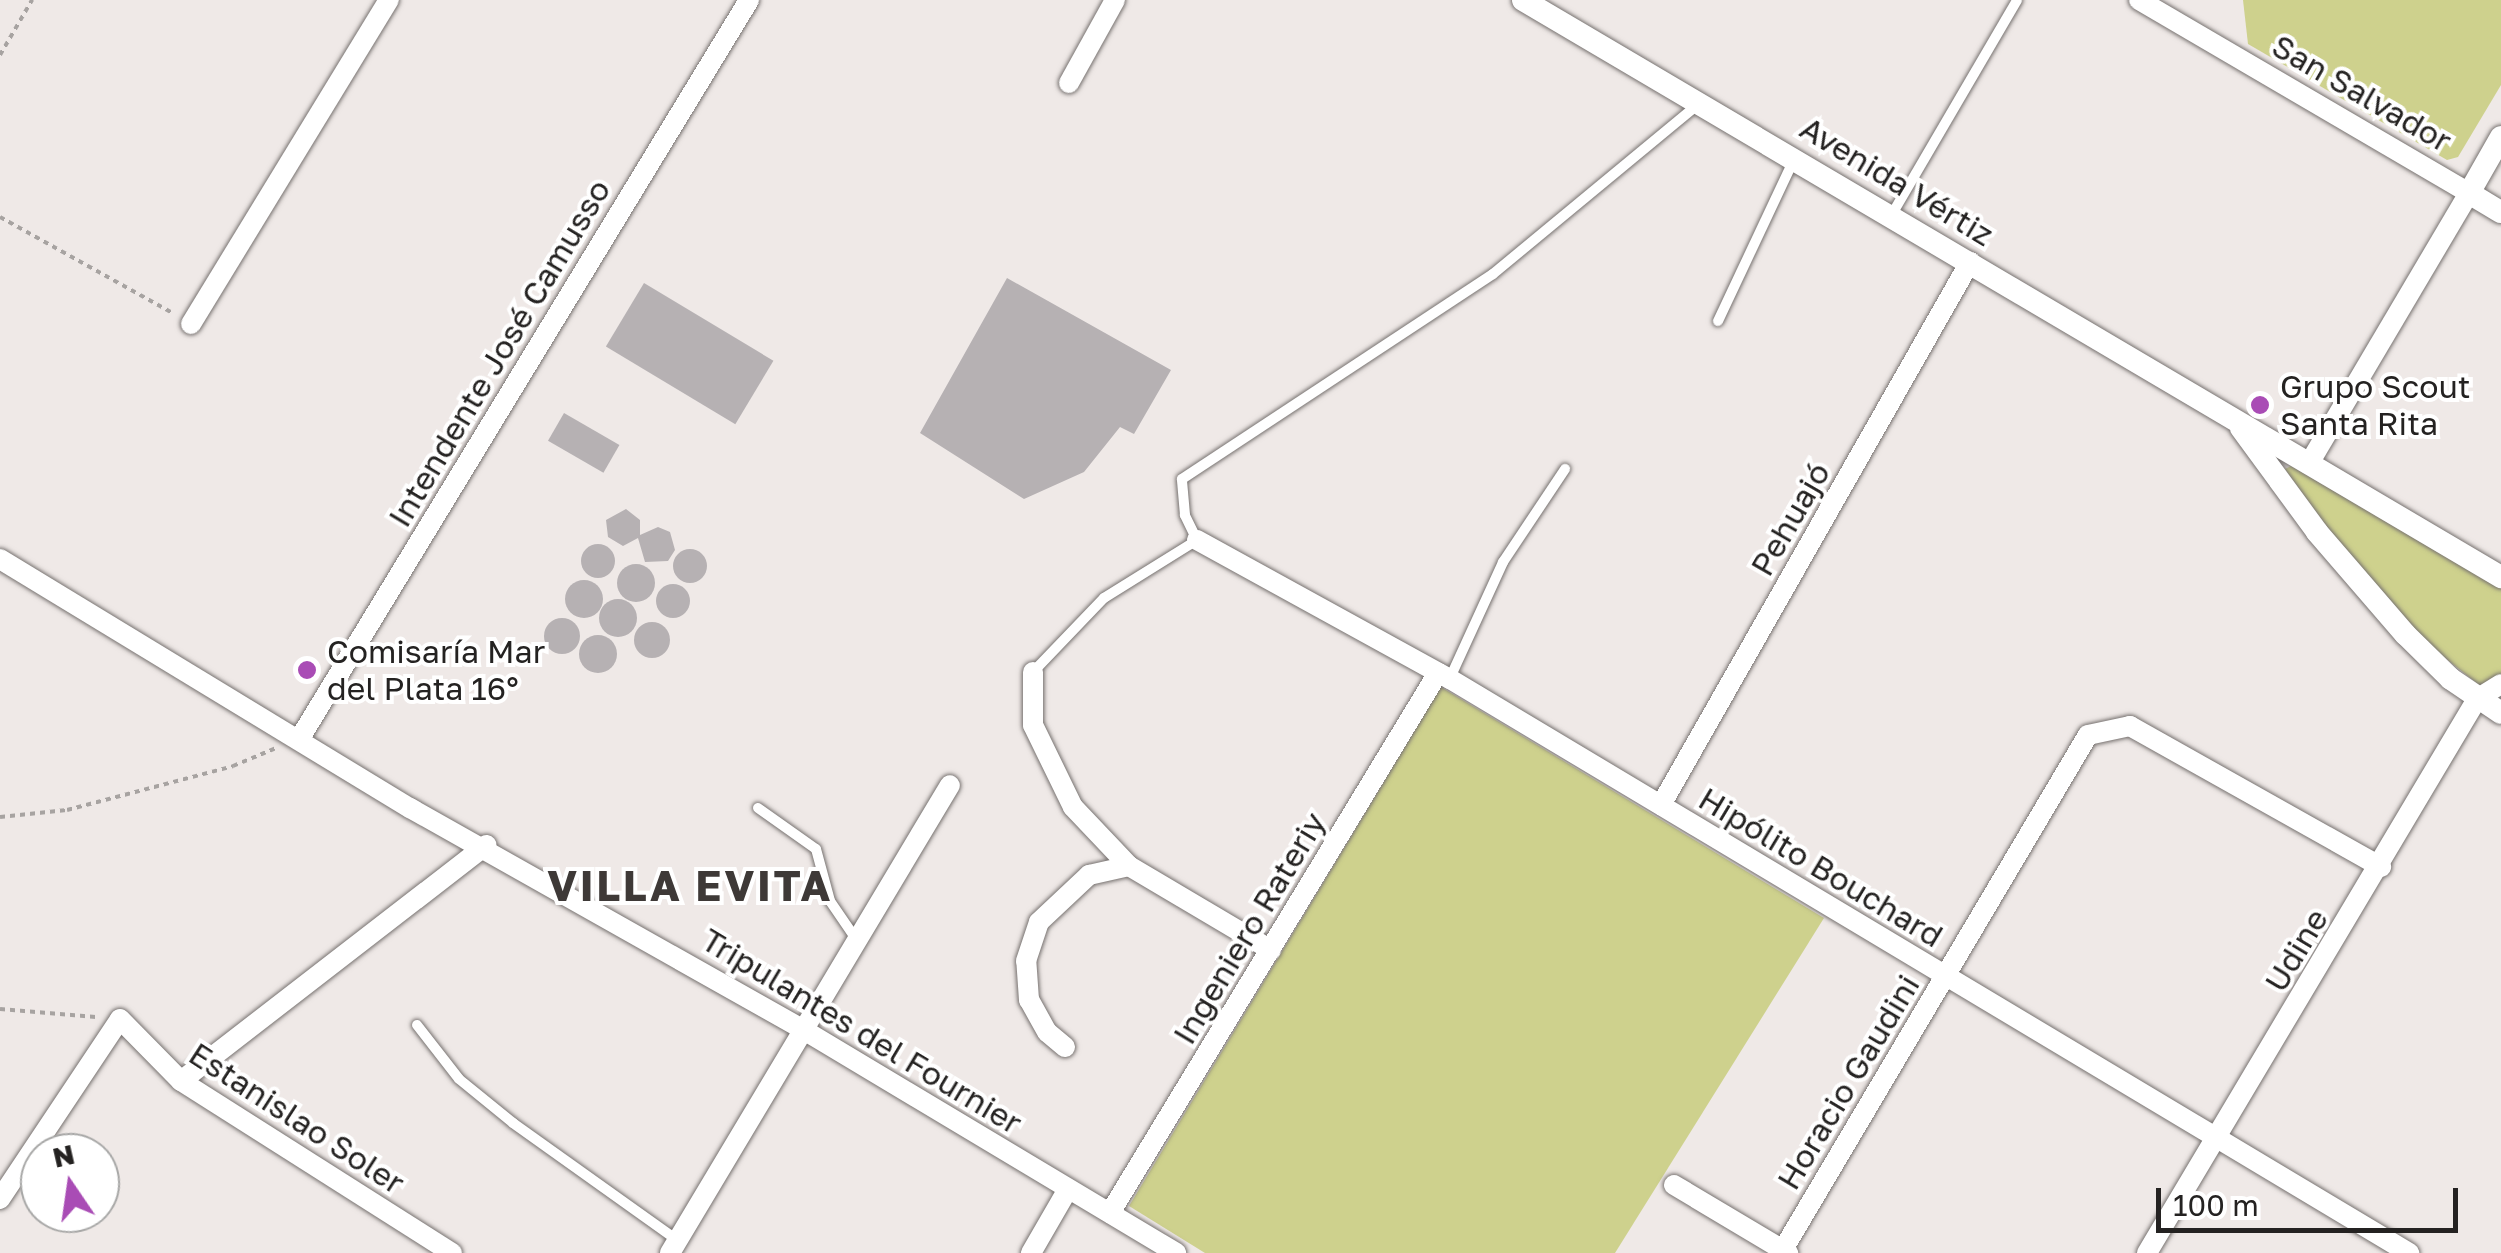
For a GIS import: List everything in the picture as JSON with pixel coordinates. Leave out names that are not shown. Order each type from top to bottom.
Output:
[{"type":"street","points":[[191,324],[389,0]]},
{"type":"street","name":"Intendente José Camusso","points":[[300,738],[749,0]]},
{"type":"street","points":[[1069,83],[1116,0]]},
{"type":"street","name":"Avenida Vértiz","points":[[1522,0],[1795,156],[1891,217],[2501,578]]},
{"type":"street","name":"San Salvador","points":[[2139,0],[2501,212]]},
{"type":"street","points":[[2310,464],[2501,137]]},
{"type":"street","name":"Pehuajó","points":[[1661,806],[1970,262]]},
{"type":"street","points":[[2236,421],[2350,572],[2429,660],[2501,713]]},
{"type":"street","name":"Hipólito Bouchard","points":[[1197,540],[1444,676],[2409,1253]]},
{"type":"street","name":"Tripulantes del Fournier","points":[[0,559],[410,808],[486,845],[1176,1253]]},
{"type":"street","points":[[1033,672],[1029,704],[1052,776],[1129,866],[1271,950]]},
{"type":"street","name":"Ingeniero Rateriy","points":[[1110,1213],[1444,676]]},
{"type":"street","name":"Udine","points":[[2147,1253],[2381,867],[2478,698],[2501,684]]},
{"type":"street","name":"Horacio Gaudini","points":[[1784,1252],[2088,735],[2130,726],[2381,867]]},
{"type":"street","points":[[673,1246],[950,786]]},
{"type":"street","points":[[181,1081],[486,845]]},
{"type":"street","points":[[1065,1047],[1046,1032],[1029,1000],[1026,961],[1039,922],[1090,875],[1129,866]]},
{"type":"street","points":[[0,1199],[120,1019]]},
{"type":"street","name":"Estanislao Soler","points":[[120,1019],[181,1081],[452,1253]]},
{"type":"street","points":[[1674,1185],[1784,1252]]},
{"type":"street","points":[[1032,1253],[1068,1188]]},
{"type":"lane","points":[[1891,217],[2018,0]]},
{"type":"lane","points":[[1033,672],[1104,598],[1197,540],[1185,515],[1182,479],[1493,274],[1698,104]]},
{"type":"lane","points":[[1718,321],[1795,156]]},
{"type":"lane","points":[[1444,676],[1503,562],[1565,469]]},
{"type":"lane","points":[[758,808],[816,849],[830,901],[856,939]]},
{"type":"lane","points":[[417,1025],[460,1079],[673,1246]]},
{"type":"path","points":[[0,55],[32,0]]},
{"type":"path","points":[[0,217],[191,324]]},
{"type":"path","points":[[0,818],[67,810],[214,771],[300,738]]},
{"type":"path","points":[[0,1008],[120,1019]]},
{"type":"green space","points":[[2243,0],[2501,0],[2501,85],[2458,157],[2447,160],[2248,44]]},
{"type":"green space","points":[[2291,466],[2501,589],[2501,677],[2483,688],[2430,646],[2333,535],[2285,469]]},
{"type":"green space","points":[[1441,687],[1824,918],[1615,1253],[1205,1253],[1129,1206]]},
{"type":"building","points":[[1007,278],[1171,370],[1134,434],[1120,427],[1084,472],[1024,499],[920,433]]},
{"type":"building","points":[[644,283],[773,361],[735,424],[606,346]]},
{"type":"building","points":[[564,413],[619,445],[603,473],[548,441]]},
{"type":"building","points":[[626,509],[640,520],[640,535],[658,527],[670,532],[675,550],[668,561],[645,562],[638,538],[623,546],[608,537],[606,520]]},
{"type":"building","points":[[598,544],[610,549],[615,561],[610,573],[598,578],[586,573],[581,561],[586,549]]},
{"type":"building","points":[[690,549],[702,554],[707,566],[702,578],[690,583],[678,578],[673,566],[678,554]]},
{"type":"building","points":[[636,564],[649,570],[655,583],[649,596],[636,602],[623,596],[617,583],[623,570]]},
{"type":"building","points":[[584,580],[597,586],[603,599],[597,612],[584,618],[571,612],[565,599],[571,586]]},
{"type":"building","points":[[673,584],[685,589],[690,601],[685,613],[673,618],[661,613],[656,601],[661,589]]},
{"type":"building","points":[[618,599],[631,605],[637,618],[631,631],[618,637],[605,631],[599,618],[605,605]]},
{"type":"building","points":[[562,618],[575,623],[580,636],[575,649],[562,654],[549,649],[544,636],[549,623]]},
{"type":"building","points":[[652,622],[665,627],[670,640],[665,653],[652,658],[639,653],[634,640],[639,627]]},
{"type":"building","points":[[598,635],[611,641],[617,654],[611,667],[598,673],[585,667],[579,654],[585,641]]},
{"type":"place","name":"Grupo Scout Santa Rita","points":[[2260,405]]},
{"type":"place","name":"Comisaría Mar del Plata 16°","points":[[307,670]]},
{"type":"district","name":"VILLA EVITA","points":[[690,885]]}]
